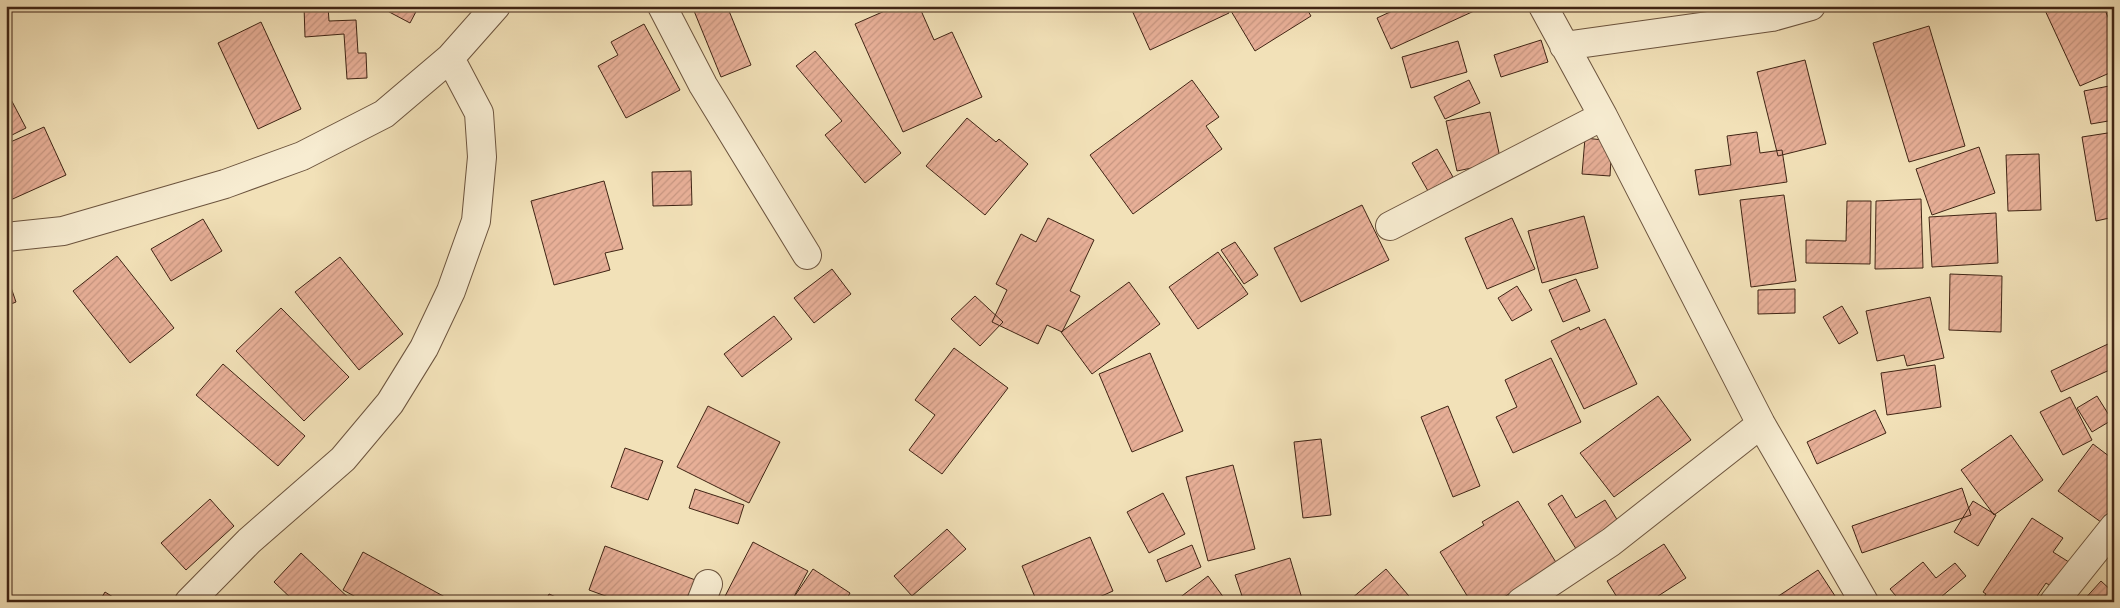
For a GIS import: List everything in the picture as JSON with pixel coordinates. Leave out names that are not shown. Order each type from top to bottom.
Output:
[{"type":"street","points":[[6,237],[63,230],[225,184],[302,156],[384,114],[450,58],[496,6]]},
{"type":"street","points":[[662,6],[703,85],[807,255]]},
{"type":"street","points":[[1543,6],[1603,116],[1761,424],[1864,602]]},
{"type":"street","points":[[1564,46],[1772,17],[1811,6]]},
{"type":"street","points":[[188,602],[249,541],[343,459],[390,403],[424,348],[451,292],[476,221],[482,157],[479,113],[450,58]]},
{"type":"street","points":[[1390,226],[1603,116]]},
{"type":"street","points":[[1522,602],[1610,542],[1761,424]]},
{"type":"street","points":[[2054,602],[2114,527]]},
{"type":"building","points":[[304,6],[328,6],[329,21],[356,20],[358,53],[366,53],[367,78],[347,79],[344,34],[305,37]]},
{"type":"building","points":[[378,6],[419,6],[410,23]]},
{"type":"building","points":[[692,6],[727,6],[751,65],[721,77]]},
{"type":"building","points":[[896,6],[919,6],[934,40],[952,32],[982,97],[903,132],[855,24]]},
{"type":"building","points":[[1130,6],[1226,6],[1229,13],[1150,50]]},
{"type":"building","points":[[1228,6],[1305,6],[1311,16],[1255,51]]},
{"type":"building","points":[[1403,6],[1485,6],[1391,49],[1377,18]]},
{"type":"building","points":[[2043,6],[2103,6],[2114,30],[2114,71],[2080,86]]},
{"type":"building","points":[[261,22],[301,109],[258,129],[218,43]]},
{"type":"building","points":[[644,24],[680,90],[626,118],[598,66],[618,55],[611,42]]},
{"type":"building","points":[[1929,26],[1965,146],[1909,162],[1873,43]]},
{"type":"building","points":[[1541,40],[1548,62],[1501,77],[1494,55]]},
{"type":"building","points":[[1458,41],[1467,72],[1411,88],[1402,57]]},
{"type":"building","points":[[815,51],[901,153],[865,183],[825,135],[842,121],[796,66]]},
{"type":"building","points":[[1805,60],[1826,144],[1778,156],[1757,72]]},
{"type":"building","points":[[1192,80],[1219,117],[1206,126],[1222,149],[1133,214],[1090,155]]},
{"type":"building","points":[[1469,80],[1480,103],[1445,119],[1434,97]]},
{"type":"building","points":[[2114,85],[2114,120],[2091,124],[2084,91]]},
{"type":"building","points":[[6,90],[26,128],[6,138]]},
{"type":"building","points":[[1490,112],[1501,162],[1457,171],[1446,121]]},
{"type":"building","points":[[967,118],[996,142],[999,139],[1028,164],[985,215],[926,166]]},
{"type":"building","points":[[44,127],[66,175],[6,202],[6,144]]},
{"type":"building","points":[[1757,132],[1760,153],[1782,150],[1787,182],[1699,195],[1695,170],[1731,165],[1727,136]]},
{"type":"building","points":[[2114,132],[2114,217],[2096,221],[2082,137]]},
{"type":"building","points":[[1585,138],[1612,141],[1610,176],[1582,174]]},
{"type":"building","points":[[1979,147],[1995,193],[1932,215],[1916,169]]},
{"type":"building","points":[[1437,149],[1453,177],[1428,191],[1412,163]]},
{"type":"building","points":[[2039,154],[2041,210],[2008,211],[2006,155]]},
{"type":"building","points":[[691,171],[692,205],[653,206],[652,172]]},
{"type":"building","points":[[604,181],[623,249],[605,253],[610,270],[554,285],[531,201]]},
{"type":"building","points":[[1784,195],[1796,281],[1751,287],[1740,200]]},
{"type":"building","points":[[1921,199],[1923,268],[1875,269],[1876,201]]},
{"type":"building","points":[[1847,201],[1871,201],[1870,264],[1806,263],[1806,240],[1846,241]]},
{"type":"building","points":[[1362,205],[1389,260],[1301,302],[1274,248]]},
{"type":"building","points":[[1996,213],[1998,263],[1932,267],[1929,217]]},
{"type":"building","points":[[1584,216],[1598,268],[1542,283],[1528,231]]},
{"type":"building","points":[[1048,218],[1094,240],[1070,291],[1080,296],[1062,332],[1047,325],[1038,344],[992,322],[1007,290],[996,284],[1021,234],[1036,242]]},
{"type":"building","points":[[1512,218],[1535,269],[1487,289],[1465,238]]},
{"type":"building","points":[[203,219],[222,251],[171,281],[151,249]]},
{"type":"building","points":[[1235,242],[1258,275],[1244,284],[1221,250]]},
{"type":"building","points":[[1218,252],[1248,294],[1198,329],[1169,287]]},
{"type":"building","points":[[117,256],[174,328],[130,363],[73,291]]},
{"type":"building","points":[[340,257],[403,334],[359,370],[295,292]]},
{"type":"building","points":[[832,269],[851,294],[814,323],[794,298]]},
{"type":"building","points":[[6,273],[16,302],[6,306]]},
{"type":"building","points":[[1950,274],[2002,276],[2001,332],[1949,330]]},
{"type":"building","points":[[1576,279],[1590,311],[1563,322],[1549,290]]},
{"type":"building","points":[[1129,282],[1160,324],[1092,374],[1061,332]]},
{"type":"building","points":[[1517,286],[1532,310],[1512,321],[1498,298]]},
{"type":"building","points":[[1795,289],[1795,313],[1758,314],[1758,290]]},
{"type":"building","points":[[975,296],[1003,322],[980,346],[951,319]]},
{"type":"building","points":[[1930,297],[1944,358],[1907,366],[1904,355],[1877,361],[1866,311]]},
{"type":"building","points":[[1842,306],[1858,333],[1839,344],[1823,317]]},
{"type":"building","points":[[281,308],[349,377],[304,421],[236,351]]},
{"type":"building","points":[[774,316],[792,339],[742,377],[724,354]]},
{"type":"building","points":[[1605,319],[1637,384],[1584,409],[1551,341],[1579,327],[1580,330]]},
{"type":"building","points":[[2108,344],[2114,357],[2114,368],[2061,392],[2051,371]]},
{"type":"building","points":[[954,348],[1008,388],[942,474],[909,450],[935,415],[915,400]]},
{"type":"building","points":[[1150,353],[1183,431],[1132,452],[1099,374]]},
{"type":"building","points":[[1551,358],[1581,422],[1513,453],[1496,417],[1517,407],[1505,380]]},
{"type":"building","points":[[223,364],[305,436],[278,466],[196,395]]},
{"type":"building","points":[[1935,365],[1941,407],[1887,415],[1881,373]]},
{"type":"building","points":[[1658,396],[1691,440],[1614,497],[1580,453]]},
{"type":"building","points":[[2097,396],[2112,420],[2092,432],[2077,408]]},
{"type":"building","points":[[2070,397],[2092,440],[2063,455],[2040,412]]},
{"type":"building","points":[[708,406],[780,442],[749,503],[677,467]]},
{"type":"building","points":[[1448,406],[1480,486],[1453,497],[1421,417]]},
{"type":"building","points":[[1875,410],[1886,433],[1817,464],[1807,442]]},
{"type":"building","points":[[2011,435],[2043,480],[1994,515],[1961,470]]},
{"type":"building","points":[[1321,439],[1331,515],[1303,518],[1294,442]]},
{"type":"building","points":[[2093,444],[2114,460],[2114,514],[2105,525],[2058,491]]},
{"type":"building","points":[[625,448],[663,461],[648,500],[611,487]]},
{"type":"building","points":[[1233,465],[1255,549],[1208,561],[1186,477]]},
{"type":"building","points":[[1962,488],[1971,515],[1862,553],[1852,526]]},
{"type":"building","points":[[695,489],[744,505],[738,524],[689,508]]},
{"type":"building","points":[[1163,493],[1185,534],[1149,553],[1127,512]]},
{"type":"building","points":[[1562,495],[1576,518],[1605,500],[1621,526],[1578,552],[1548,504]]},
{"type":"building","points":[[210,499],[234,526],[186,570],[161,543]]},
{"type":"building","points":[[1518,501],[1557,564],[1496,602],[1471,602],[1440,552],[1484,525],[1482,522]]},
{"type":"building","points":[[1973,501],[1996,515],[1978,546],[1954,532]]},
{"type":"building","points":[[2032,518],[2063,538],[2053,552],[2072,564],[2055,589],[2046,583],[2033,602],[1980,602],[1986,594],[1983,592]]},
{"type":"building","points":[[947,529],[966,549],[912,596],[894,576]]},
{"type":"building","points":[[1090,537],[1113,591],[1088,602],[1037,602],[1022,566]]},
{"type":"building","points":[[753,542],[808,571],[791,602],[722,602]]},
{"type":"building","points":[[1664,544],[1686,578],[1655,598],[1657,602],[1620,602],[1607,581]]},
{"type":"building","points":[[1192,545],[1201,567],[1166,582],[1157,560]]},
{"type":"building","points":[[605,546],[706,584],[699,602],[622,602],[589,590]]},
{"type":"building","points":[[363,552],[454,602],[365,602],[343,590]]},
{"type":"building","points":[[301,553],[353,602],[295,602],[274,582]]},
{"type":"building","points":[[1290,558],[1303,602],[1244,602],[1235,575]]},
{"type":"building","points":[[1923,562],[1936,578],[1955,563],[1966,576],[1935,602],[1901,602],[1890,589]]},
{"type":"building","points":[[813,569],[850,593],[845,602],[795,602],[792,600]]},
{"type":"building","points":[[1386,569],[1414,602],[1354,602],[1351,599]]},
{"type":"building","points":[[1818,570],[1839,602],[1781,602],[1777,597]]},
{"type":"building","points":[[1208,576],[1227,602],[1174,602]]},
{"type":"building","points":[[2101,581],[2114,593],[2114,602],[2082,602]]},
{"type":"building","points":[[105,592],[121,602],[99,602]]},
{"type":"building","points":[[549,594],[565,601],[545,602]]}]
